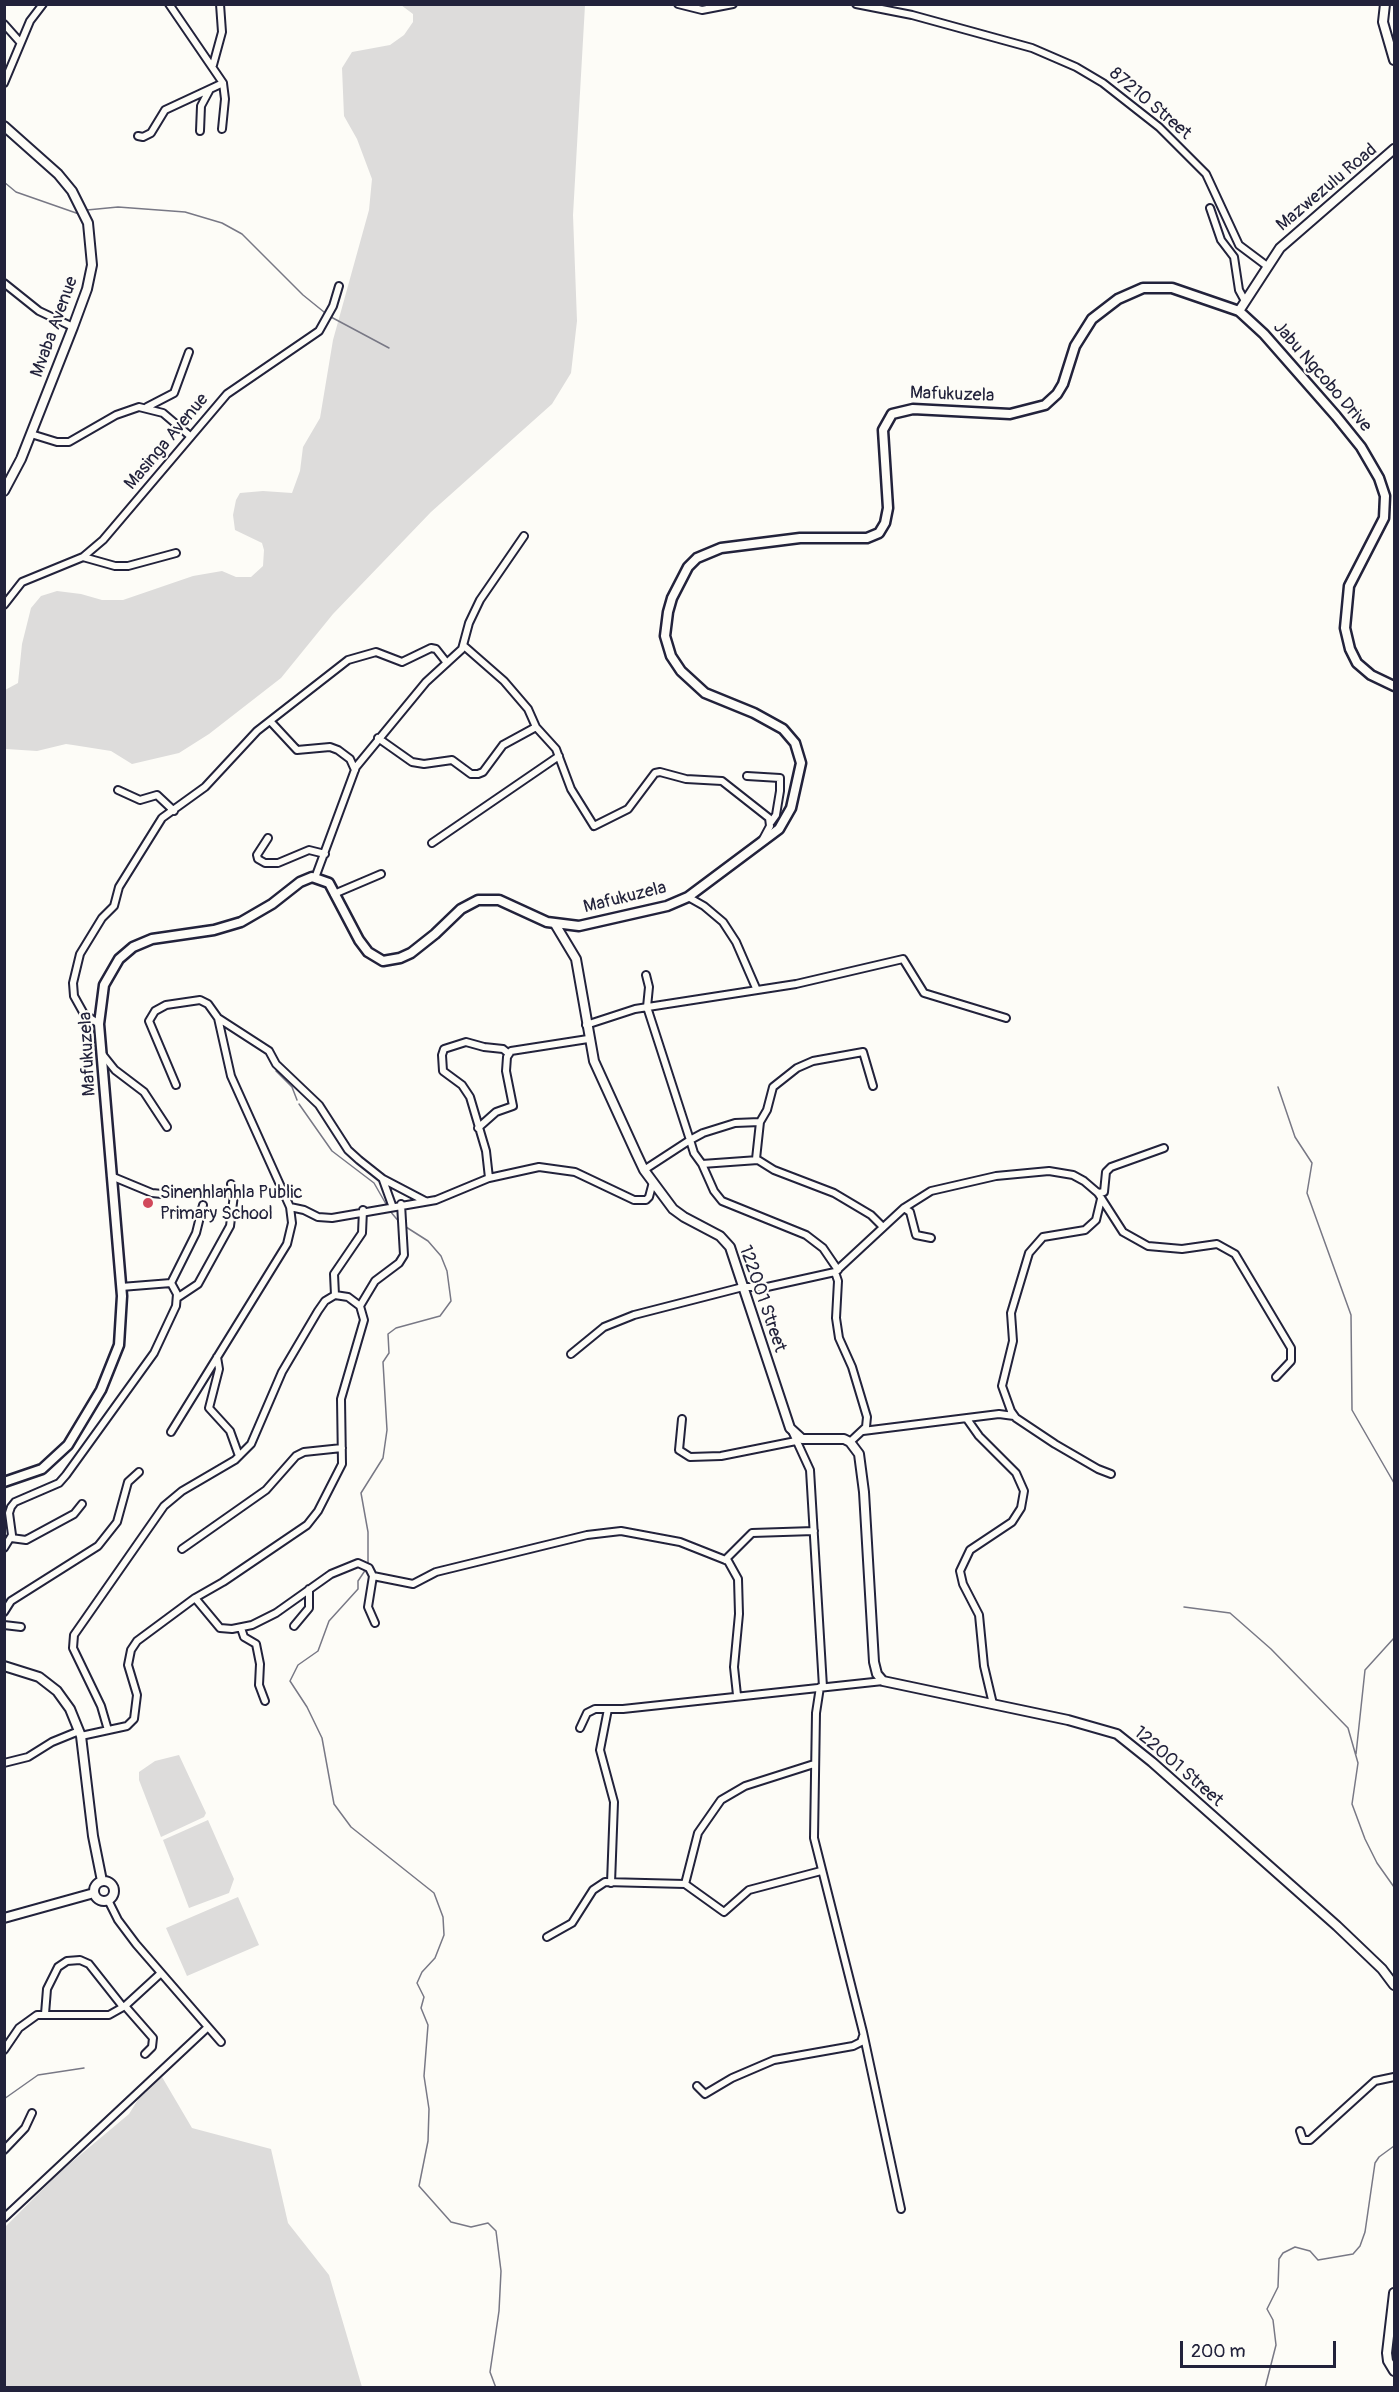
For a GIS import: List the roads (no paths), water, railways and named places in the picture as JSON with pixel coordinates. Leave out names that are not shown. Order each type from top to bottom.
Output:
[{"type":"main road","name":"Mafukuzela","points":[[4,1482],[34,1473],[51,1463],[68,1445],[90,1410],[110,1371],[119,1346],[123,1315],[99,1024],[107,976],[119,959],[133,947],[152,939],[214,930],[241,922],[272,904],[300,882],[315,878],[329,883],[363,946],[374,957],[383,961],[411,953],[461,909],[478,900],[499,900],[555,924],[590,925],[667,906],[688,897],[720,870],[761,844],[780,828],[791,808],[800,777],[799,752],[789,734],[774,723],[705,693],[686,677],[671,656],[665,636],[668,612],[688,567],[697,558],[721,548],[800,538],[867,538],[879,533],[885,523],[888,508],[883,430],[892,414],[905,409],[1010,414],[1045,405],[1057,394],[1063,384],[1075,346],[1085,327],[1102,310],[1133,291],[1155,286],[1172,288],[1239,311]]},
{"type":"main road","name":"Jabu Ngcobo Drive","points":[[1239,311],[1264,334],[1336,416],[1361,447],[1379,478],[1385,496],[1384,518],[1349,586],[1345,628],[1350,649],[1357,663],[1371,675],[1395,686]]},
{"type":"street","points":[[4,83],[30,21],[43,4]]},
{"type":"street","points":[[169,4],[213,65],[223,83],[225,99],[222,129]]},
{"type":"street","points":[[213,65],[223,23],[220,4]]},
{"type":"street","points":[[678,4],[702,10],[733,4]]},
{"type":"street","name":"87210 Street","points":[[856,4],[912,15],[1023,45],[1059,58],[1103,83],[1159,128],[1206,174],[1239,245],[1267,266]]},
{"type":"street","points":[[1385,4],[1383,22],[1395,60]]},
{"type":"street","points":[[4,24],[20,42]]},
{"type":"street","points":[[138,136],[143,137],[151,133],[165,110],[223,83]]},
{"type":"street","points":[[200,131],[201,105],[212,88]]},
{"type":"street","name":"Mvaba Avenue","points":[[4,126],[67,184],[87,223],[92,246],[92,270],[73,327],[31,434],[4,491]]},
{"type":"street","name":"Mazwezulu Road","points":[[1239,311],[1267,266],[1295,234],[1395,149]]},
{"type":"street","points":[[1210,208],[1221,240],[1234,257],[1239,290],[1245,301]]},
{"type":"street","points":[[4,282],[39,311],[73,327]]},
{"type":"street","name":"Masinga Avenue","points":[[4,605],[22,582],[83,557],[122,519],[227,394],[319,331],[333,306],[339,286]]},
{"type":"street","points":[[31,434],[64,442],[127,410],[147,407],[174,393],[189,352]]},
{"type":"street","points":[[147,407],[163,412],[190,436]]},
{"type":"street","points":[[315,878],[355,770],[378,738],[426,682],[464,646],[469,623],[480,600],[524,537]]},
{"type":"street","points":[[83,557],[128,566],[176,553]]},
{"type":"street","points":[[464,646],[519,697],[528,709],[536,727],[559,756],[571,789],[594,826],[628,809],[655,773],[660,772],[686,779],[722,781],[766,814],[771,822]]},
{"type":"street","points":[[99,1024],[84,1014],[74,996],[73,983],[80,954],[102,918],[114,906],[119,887],[151,832],[162,818],[205,787],[257,731],[348,660],[376,652],[402,662],[431,648],[436,649],[447,663]]},
{"type":"street","points":[[271,722],[297,750],[324,747],[338,750],[350,759],[355,770]]},
{"type":"street","points":[[378,738],[412,762],[424,764],[452,760],[471,774],[478,774],[483,772],[503,746],[536,727]]},
{"type":"street","points":[[432,843],[559,756]]},
{"type":"street","points":[[747,776],[780,778],[776,814],[761,844]]},
{"type":"street","points":[[118,790],[140,800],[157,795],[174,811]]},
{"type":"street","points":[[268,838],[257,855],[258,859],[265,863],[278,863],[309,850],[325,854]]},
{"type":"street","points":[[334,894],[381,874]]},
{"type":"street","points":[[688,897],[704,906],[723,922],[736,942],[756,988]]},
{"type":"street","name":"122001 Street","points":[[555,924],[576,959],[588,1039],[596,1067],[645,1170],[673,1209],[726,1240],[795,1437]]},
{"type":"street","points":[[586,1025],[647,1007],[820,979],[903,959],[924,993],[1006,1018]]},
{"type":"street","points":[[646,975],[650,987],[647,1007],[694,1153],[702,1164],[714,1191],[722,1201],[806,1235],[823,1248],[836,1270],[838,1330],[865,1410],[867,1423],[863,1431],[850,1442]]},
{"type":"street","points":[[176,1085],[167,1060],[150,1029],[151,1016],[166,1005],[200,1000],[208,1004],[218,1018],[268,1051],[276,1064],[319,1105],[348,1150],[383,1179],[425,1201]]},
{"type":"street","points":[[171,1432],[287,1244],[292,1223],[290,1207],[226,1063],[218,1018]]},
{"type":"street","points":[[509,1054],[588,1039]]},
{"type":"street","points":[[489,1178],[486,1151],[471,1097],[462,1085],[442,1071],[441,1062],[444,1049],[466,1042],[503,1049],[509,1054]]},
{"type":"street","points":[[756,1159],[760,1122],[767,1110],[775,1083],[805,1063],[864,1053],[873,1086]]},
{"type":"street","points":[[478,1128],[496,1112],[513,1106],[507,1080],[509,1054]]},
{"type":"street","points":[[103,1055],[115,1070],[144,1092],[167,1127]]},
{"type":"street","points":[[645,1170],[690,1140],[724,1125],[760,1122]]},
{"type":"street","points":[[1015,1417],[1002,1386],[1013,1341],[1010,1315],[1026,1259],[1042,1237],[1074,1233],[1092,1225],[1099,1215],[1100,1196],[1105,1191],[1106,1172],[1110,1167],[1164,1148]]},
{"type":"street","points":[[702,1164],[756,1159],[774,1170],[834,1193],[871,1215],[883,1227]]},
{"type":"street","points":[[290,1207],[324,1218],[444,1197],[489,1178],[539,1167],[563,1168],[589,1177],[627,1199],[641,1201],[649,1197],[653,1181]]},
{"type":"street","points":[[571,1354],[590,1337],[620,1320],[668,1305],[743,1287],[767,1287],[836,1270],[904,1208],[931,1191],[948,1186],[1039,1172],[1073,1174],[1100,1196],[1123,1232],[1148,1246],[1182,1249],[1217,1244],[1235,1254],[1291,1348],[1291,1361],[1276,1377]]},
{"type":"street","points":[[111,1176],[152,1193],[162,1194],[170,1190]]},
{"type":"street","points":[[383,1179],[392,1205]]},
{"type":"street","points":[[177,1298],[198,1284],[230,1226],[234,1195],[231,1184]]},
{"type":"street","points":[[360,1306],[375,1281],[399,1263],[404,1255],[401,1204]]},
{"type":"street","points":[[4,1548],[11,1538],[11,1507],[15,1502],[59,1483],[154,1353],[176,1306],[177,1298],[171,1283],[196,1233],[204,1205]]},
{"type":"street","points":[[904,1208],[910,1212],[916,1235],[931,1238]]},
{"type":"street","points":[[334,1295],[334,1274],[362,1233],[363,1210]]},
{"type":"street","points":[[121,1287],[171,1283]]},
{"type":"street","points":[[4,1763],[28,1757],[52,1742],[80,1734],[108,1730],[127,1726],[134,1719],[137,1695],[128,1665],[133,1646],[195,1598],[223,1582],[313,1519],[339,1472],[342,1448],[341,1399],[364,1320],[360,1306],[348,1297],[334,1295],[325,1301],[318,1311],[282,1371],[255,1438],[239,1456],[182,1491],[164,1506],[74,1635],[72,1648],[101,1706],[108,1730]]},
{"type":"street","points":[[217,1357],[219,1369],[209,1408],[230,1431],[239,1456]]},
{"type":"street","points":[[863,1431],[1003,1414],[1015,1417],[1098,1470],[1111,1474]]},
{"type":"street","points":[[682,1419],[679,1450],[690,1457],[721,1456],[795,1437],[808,1440],[840,1439],[850,1442],[859,1454],[862,1466],[874,1662],[875,1671],[883,1681]]},
{"type":"street","points":[[967,1419],[979,1436],[1016,1473],[1024,1491],[1021,1508],[1012,1522],[979,1542],[967,1554],[961,1566],[961,1578],[979,1615],[984,1665],[993,1704]]},
{"type":"street","points":[[795,1437],[810,1470],[822,1687],[814,1764],[813,1830],[821,1871],[863,2032],[900,2194],[901,2209]]},
{"type":"street","points":[[182,1549],[266,1490],[296,1456],[304,1452],[342,1448]]},
{"type":"street","points":[[4,1612],[11,1601],[98,1546],[117,1522],[128,1482],[139,1472]]},
{"type":"street","points":[[11,1538],[26,1540],[74,1514],[82,1504]]},
{"type":"street","points":[[195,1598],[215,1625],[225,1629],[241,1628],[266,1619],[349,1564],[366,1566],[373,1576],[413,1584],[436,1572],[587,1535],[621,1531],[680,1542],[725,1560],[738,1579],[734,1667],[737,1695]]},
{"type":"street","points":[[725,1560],[752,1533],[814,1531]]},
{"type":"street","points":[[373,1576],[368,1607],[375,1623]]},
{"type":"street","points":[[294,1626],[309,1608],[309,1589]]},
{"type":"street","points":[[4,1625],[21,1627]]},
{"type":"street","points":[[241,1628],[244,1636],[256,1644],[260,1664],[259,1685],[265,1701]]},
{"type":"street","points":[[4,1666],[31,1674],[57,1690],[70,1708],[80,1734],[93,1836],[102,1881]]},
{"type":"street","name":"122001 Street","points":[[580,1728],[587,1713],[595,1709],[883,1681],[1068,1719],[1117,1734],[1344,1932],[1395,1985]]},
{"type":"street","points":[[608,1709],[600,1750],[614,1802],[610,1883]]},
{"type":"street","points":[[685,1884],[698,1833],[721,1800],[745,1786],[814,1764]]},
{"type":"street","points":[[547,1937],[572,1923],[593,1890],[605,1882],[685,1884],[724,1912],[749,1890],[821,1871]]},
{"type":"street","points":[[102,1881],[110,1883],[113,1887],[112,1896],[108,1899],[101,1900],[94,1893],[96,1884],[102,1881]]},
{"type":"street","points":[[4,1918],[94,1893]]},
{"type":"street","points":[[108,1899],[118,1920],[221,2042]]},
{"type":"street","points":[[45,2014],[47,1989],[58,1967],[67,1961],[80,1960],[89,1964],[153,2038],[152,2047],[145,2054]]},
{"type":"street","points":[[4,2050],[18,2028],[37,2015],[104,2016],[124,2007],[161,1973]]},
{"type":"street","points":[[4,2218],[208,2028]]},
{"type":"street","points":[[697,2086],[705,2094],[732,2078],[774,2060],[853,2046],[861,2042],[863,2032]]},
{"type":"street","points":[[1300,2131],[1303,2140],[1310,2140],[1375,2081],[1395,2077]]},
{"type":"street","points":[[4,2150],[25,2128],[32,2113]]},
{"type":"street","points":[[1395,2293],[1387,2353],[1388,2361],[1395,2371]]},
{"type":"waterway","points":[[4,182],[16,192],[79,214]]},
{"type":"waterway","points":[[87,210],[118,207],[185,212],[222,223],[242,234],[303,295],[324,312]]},
{"type":"waterway","points":[[331,317],[389,348]]},
{"type":"waterway","points":[[276,1071],[292,1087],[297,1100]]},
{"type":"waterway","points":[[1278,1087],[1295,1137],[1312,1163],[1307,1193],[1351,1315],[1352,1410],[1394,1483]]},
{"type":"waterway","points":[[299,1104],[332,1151],[374,1183],[386,1204]]},
{"type":"waterway","points":[[390,1211],[400,1223]]},
{"type":"waterway","points":[[368,1563],[368,1532],[361,1493],[383,1458],[387,1430],[383,1362],[389,1353],[388,1334],[396,1328],[440,1316],[451,1301],[447,1271],[441,1256],[428,1241],[406,1227]]},
{"type":"waterway","points":[[366,1569],[358,1581],[358,1589],[329,1621],[318,1651],[298,1665],[290,1681],[307,1707],[322,1738],[334,1804],[351,1827],[434,1893],[443,1917],[444,1935],[435,1958],[422,1972],[417,1983],[424,1997],[421,2008],[428,2025],[424,2076],[429,2109],[428,2141],[419,2186],[451,2222],[471,2227],[488,2223],[496,2231],[501,2271],[499,2311],[490,2372],[496,2388]]},
{"type":"waterway","points":[[1184,1607],[1230,1613],[1271,1649],[1348,1728],[1358,1763],[1352,1804],[1377,1863],[1394,1887]]},
{"type":"waterway","points":[[1356,1754],[1365,1670],[1394,1638]]},
{"type":"waterway","points":[[4,2099],[38,2075],[84,2068]]},
{"type":"waterway","points":[[1265,2388],[1276,2345],[1273,2320],[1267,2309],[1278,2287],[1279,2259],[1283,2253],[1295,2247],[1310,2251],[1318,2260],[1353,2254],[1360,2246],[1365,2232],[1375,2163],[1379,2157],[1394,2146]]},
{"type":"place","name":"Sinenhlanhla Public Primary School","points":[[148,1203]]}]
